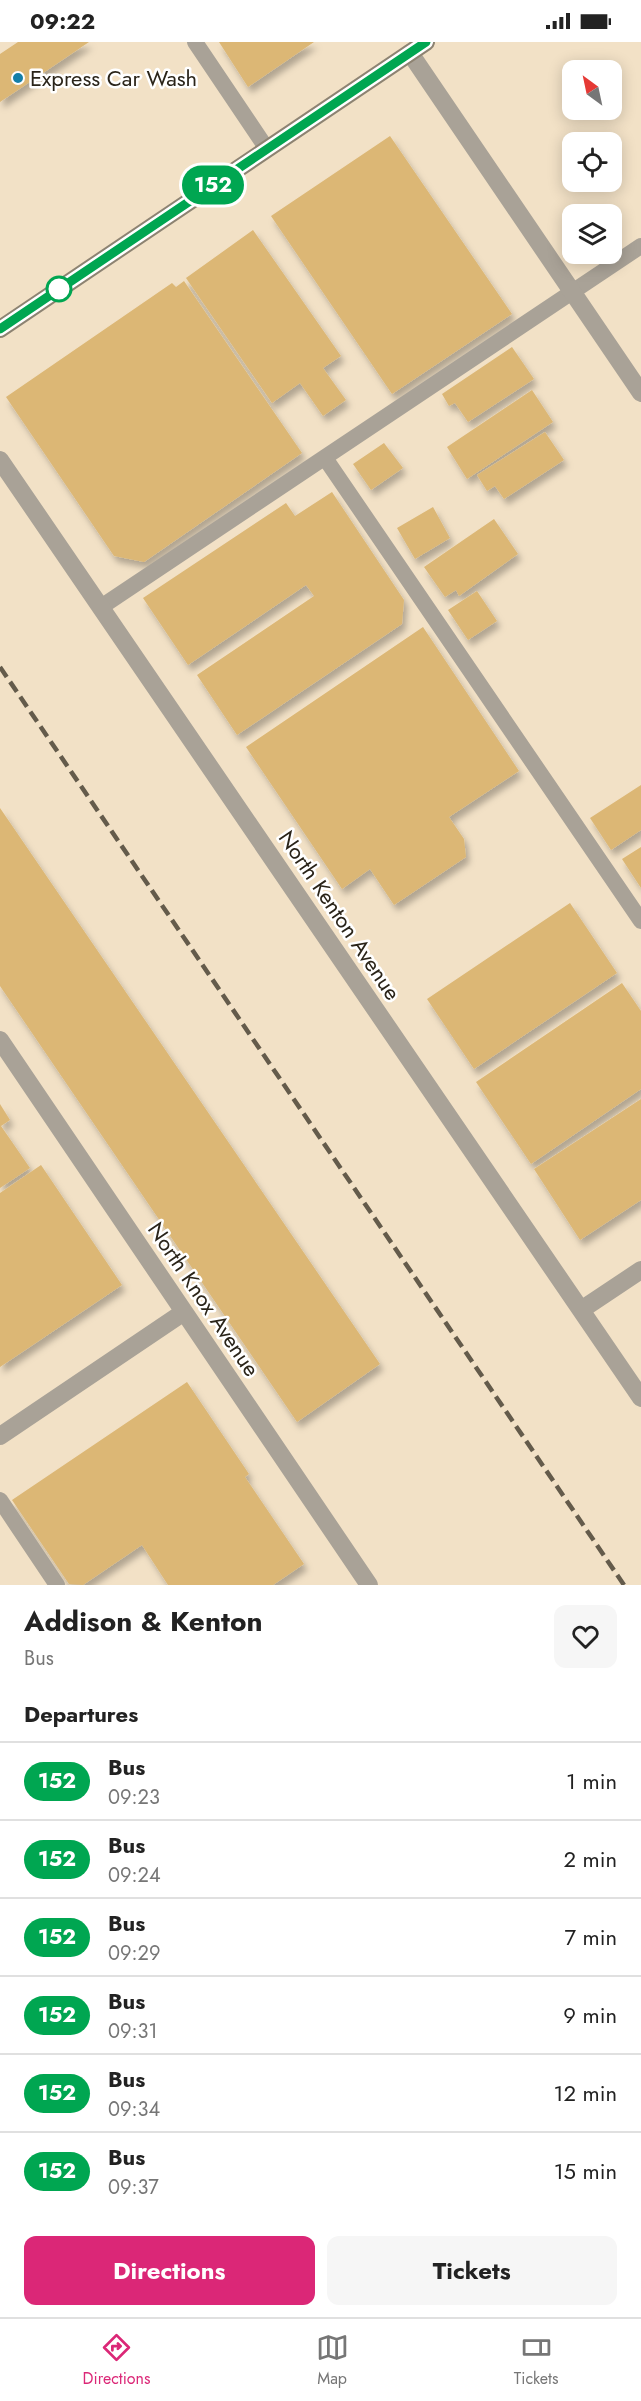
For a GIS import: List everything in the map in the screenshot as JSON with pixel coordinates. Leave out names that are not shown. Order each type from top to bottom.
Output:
[{"type":"main road","points":[[0,329],[426,42]]},
{"type":"street","points":[[410,52],[641,393]]},
{"type":"street","name":"North Kenton Avenue","points":[[0,460],[641,1398]]},
{"type":"street","name":"North Knox Avenue","points":[[0,1040],[369,1585]]},
{"type":"street","points":[[581,1310],[641,1270]]},
{"type":"street","points":[[0,1437],[184,1312]]},
{"type":"lane","points":[[195,42],[267,149]]},
{"type":"lane","points":[[101,607],[641,246]]},
{"type":"lane","points":[[326,458],[641,921]]},
{"type":"lane","points":[[0,1500],[57,1585]]},
{"type":"building","name":"Express Car Wash","points":[[18,42],[89,42],[0,102],[0,54]]},
{"type":"building","points":[[219,42],[314,42],[248,87]]},
{"type":"building","points":[[390,136],[512,314],[392,394],[271,216]]},
{"type":"building","points":[[253,230],[341,356],[323,368],[346,400],[323,416],[300,383],[272,403],[186,278]]},
{"type":"building","points":[[184,281],[302,453],[144,562],[114,556],[6,397],[172,283],[176,287]]},
{"type":"building","points":[[512,347],[534,379],[468,422],[455,403],[449,406],[442,394]]},
{"type":"building","points":[[532,390],[553,422],[467,479],[447,447]]},
{"type":"building","points":[[545,432],[564,460],[504,499],[495,486],[487,491],[477,475]]},
{"type":"building","points":[[384,443],[403,468],[371,490],[353,464]]},
{"type":"building","points":[[332,492],[404,600],[402,624],[237,735],[197,675],[314,596],[306,585],[188,665],[143,598],[286,503],[295,516]]},
{"type":"building","points":[[433,507],[450,538],[415,559],[397,528]]},
{"type":"building","points":[[494,519],[518,554],[459,596],[456,590],[445,597],[424,567]]},
{"type":"building","points":[[477,591],[497,621],[468,640],[448,610]]},
{"type":"building","points":[[423,627],[519,771],[449,817],[464,839],[466,857],[394,905],[370,869],[342,889],[246,747]]},
{"type":"building","points":[[641,785],[641,830],[611,850],[590,818]]},
{"type":"building","points":[[0,808],[380,1364],[297,1422],[0,986]]},
{"type":"building","points":[[641,847],[641,888],[622,859]]},
{"type":"building","points":[[570,903],[617,973],[474,1069],[427,999]]},
{"type":"building","points":[[622,983],[641,1011],[641,1089],[531,1164],[476,1082]]},
{"type":"building","points":[[641,1099],[641,1200],[580,1240],[534,1169]]},
{"type":"building","points":[[0,1104],[10,1120],[1,1126],[30,1168],[0,1188]]},
{"type":"building","points":[[41,1165],[122,1285],[0,1367],[0,1193]]},
{"type":"building","points":[[187,1382],[249,1474],[245,1477],[304,1564],[273,1585],[168,1585],[142,1545],[83,1585],[69,1584],[12,1500]]},
{"type":"railway","points":[[0,667],[624,1585]]},
{"type":"bus line","name":"152","points":[[0,329],[426,42]]},
{"type":"place","name":"Express Car Wash","points":[[18,78]]}]
